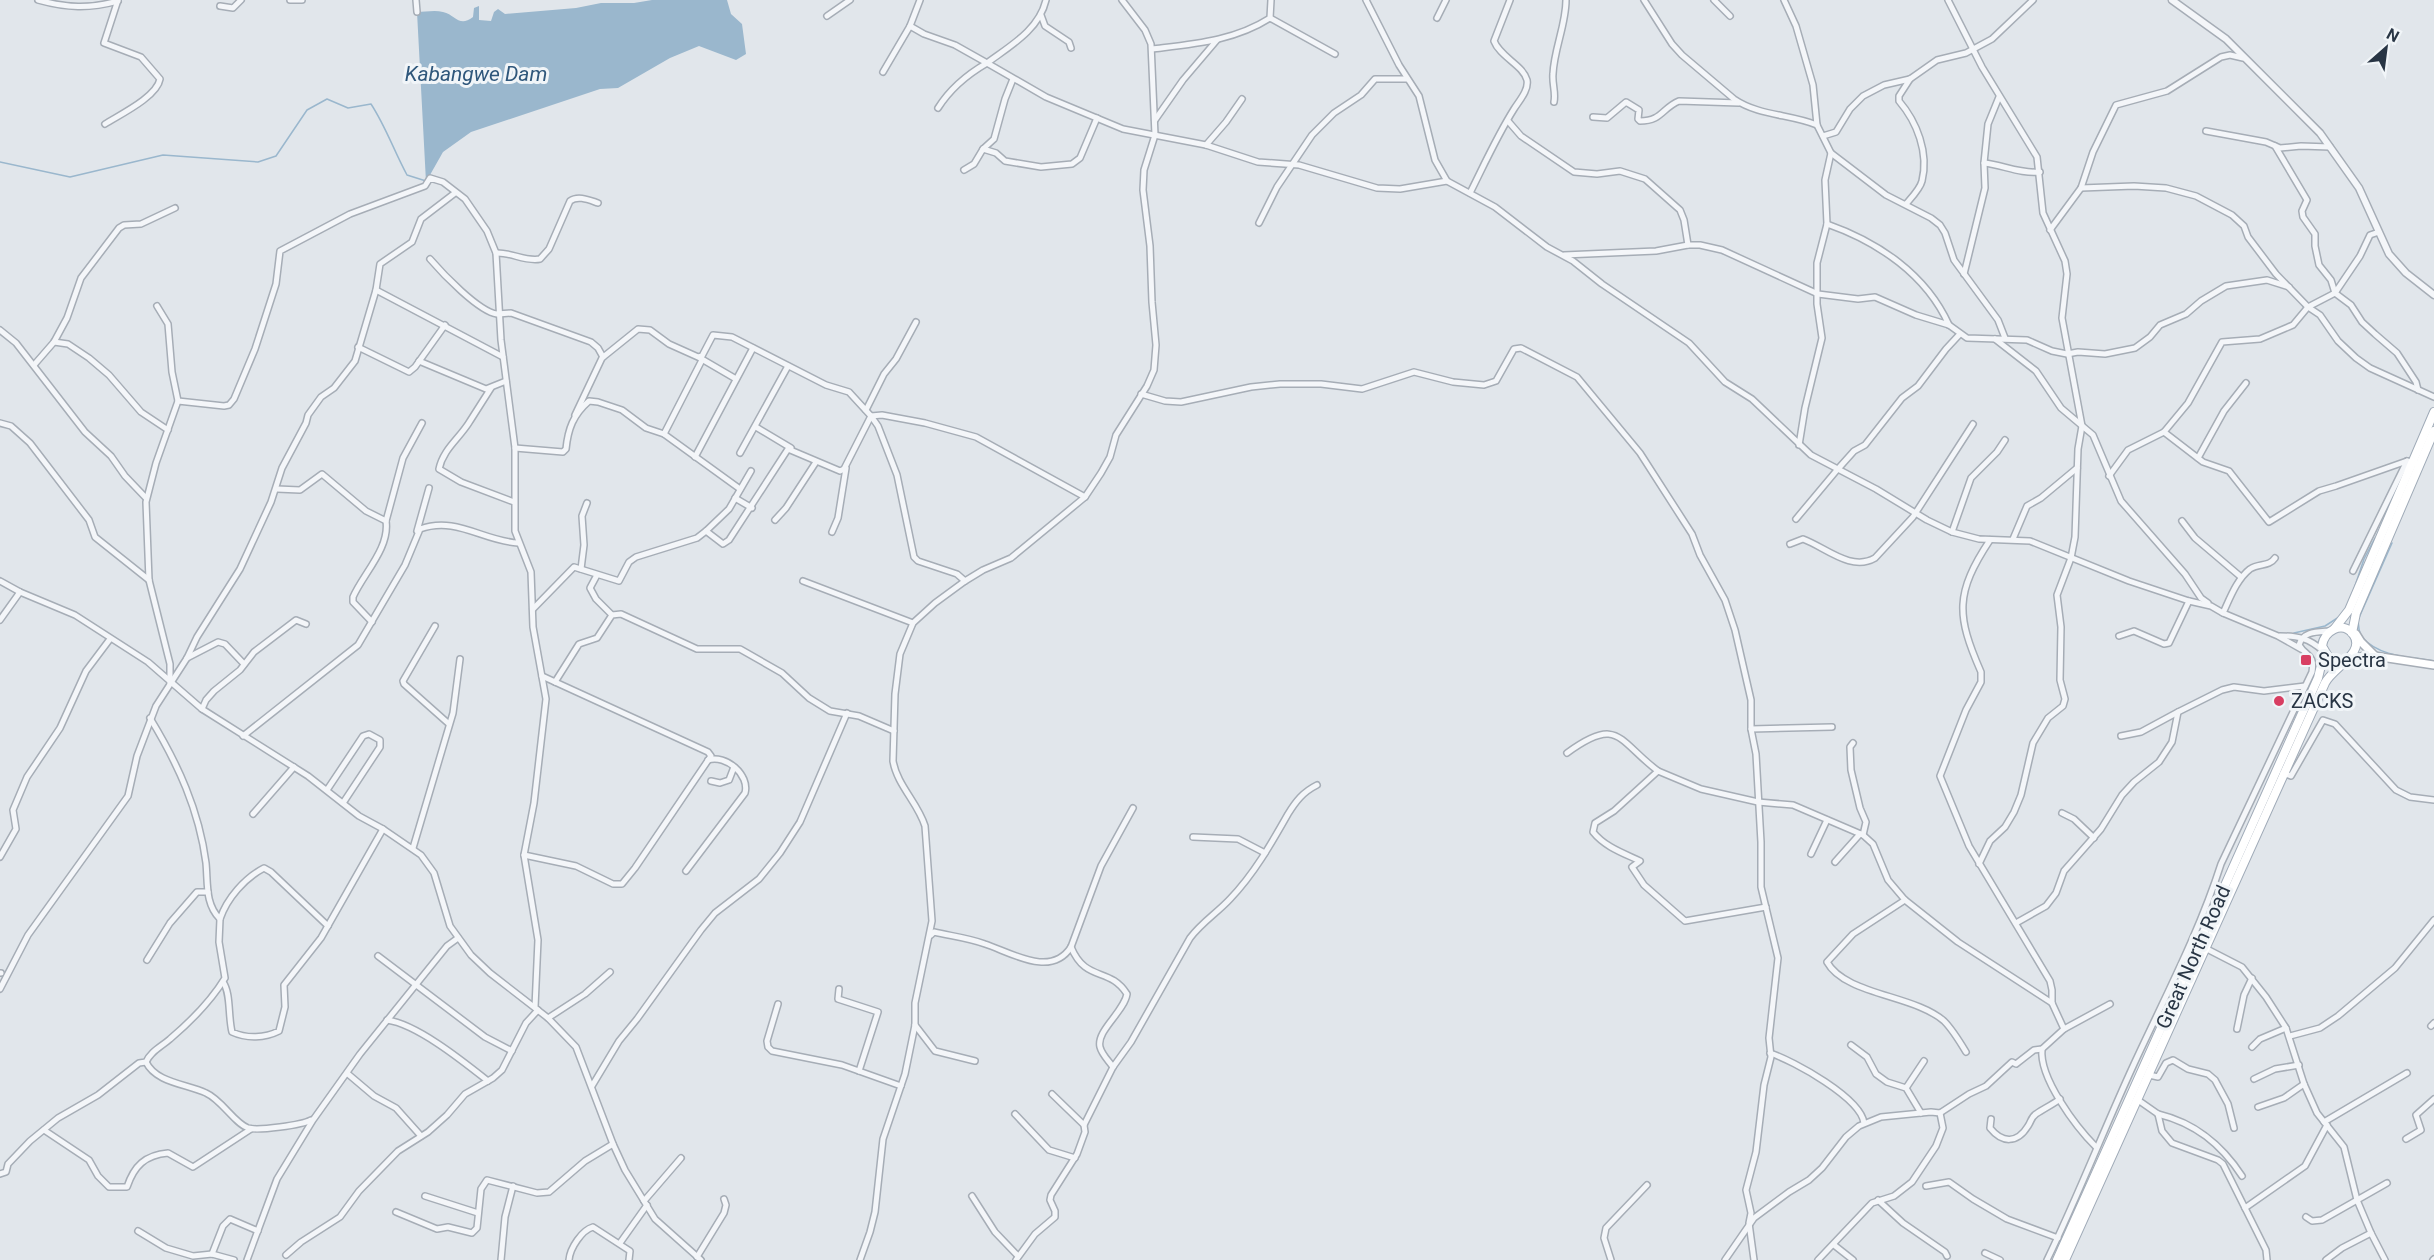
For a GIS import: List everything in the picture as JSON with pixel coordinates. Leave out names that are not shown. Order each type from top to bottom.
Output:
[{"type":"main road","points":[[2434,412],[2349,610],[2322,642],[2324,652],[2332,660],[2344,661],[2361,656],[2434,665]]},
{"type":"main road","points":[[2344,661],[2355,651],[2353,623],[2413,462],[2434,431]]},
{"type":"main road","points":[[2353,623],[2361,642]]},
{"type":"main road","points":[[2332,630],[2344,628],[2376,657]]},
{"type":"main road","name":"Great North Road","points":[[2057,1260],[2318,678],[2324,652]]},
{"type":"main road","name":"Great North Road","points":[[2065,1260],[2325,682],[2332,671],[2344,661]]},
{"type":"street","points":[[38,0],[70,8],[86,8],[118,0]]},
{"type":"street","points":[[105,124],[144,99],[160,79],[141,57],[104,43],[118,0]]},
{"type":"street","points":[[220,6],[233,8],[241,0]]},
{"type":"street","points":[[290,0],[302,0]]},
{"type":"street","points":[[416,0],[417,12]]},
{"type":"street","points":[[827,16],[850,0]]},
{"type":"street","points":[[883,72],[910,26],[920,0]]},
{"type":"street","points":[[938,108],[947,95],[974,70],[1018,42],[1041,15],[1046,0]]},
{"type":"street","points":[[860,1260],[874,1212],[883,1139],[901,1086],[915,1025],[915,1003],[932,910],[926,826],[922,815],[895,771],[894,732],[900,654],[914,623],[935,603],[983,570],[1011,558],[1084,497],[1110,457],[1116,435],[1151,377],[1156,358],[1150,246],[1143,190],[1144,170],[1155,135],[1152,49],[1145,30],[1126,9],[1122,0]]},
{"type":"street","points":[[1270,18],[1271,0]]},
{"type":"street","points":[[1366,0],[1403,72],[1423,105],[1430,145],[1435,160],[1447,181],[1518,223],[1547,247],[1563,255],[1689,343],[1725,382],[1752,399],[1811,455],[1952,532],[1990,540],[2030,541],[2129,581],[2211,606]]},
{"type":"street","points":[[1437,18],[1446,0]]},
{"type":"street","points":[[1470,193],[1525,92],[1527,81],[1522,71],[1498,49],[1494,40],[1510,0]]},
{"type":"street","points":[[1554,102],[1556,91],[1553,75],[1559,37],[1566,16],[1566,0]]},
{"type":"street","points":[[1644,0],[1672,44],[1682,55],[1740,103]]},
{"type":"street","points":[[1714,0],[1730,16]]},
{"type":"street","points":[[1784,0],[1796,26],[1813,85],[1817,125],[1831,153],[1886,195],[1906,204],[1940,225],[1954,260],[1998,320],[2004,338]]},
{"type":"street","points":[[1947,0],[1999,97],[2037,157],[2041,204],[2065,261],[2067,274],[2062,318],[2082,426],[2079,436],[2071,558],[2057,596],[2061,638],[2060,680],[2064,702],[2048,718],[2033,743],[2021,795],[2014,812],[2005,827],[1990,841],[1979,864]]},
{"type":"street","points":[[1906,204],[1922,182],[1924,156],[1916,126],[1899,101],[1899,96],[1910,79],[1937,60],[1973,50],[2000,33],[2033,0]]},
{"type":"street","points":[[2172,0],[2213,28],[2320,133],[2359,188],[2390,254],[2406,273],[2434,295]]},
{"type":"street","points":[[1041,15],[1045,26],[1069,42],[1071,48]]},
{"type":"street","points":[[1152,49],[1216,40],[1252,30],[1270,18]]},
{"type":"street","points":[[1270,18],[1335,54]]},
{"type":"street","points":[[910,26],[954,45],[1046,98],[1123,129],[1206,145],[1258,162],[1293,164],[1377,188],[1400,189],[1447,181]]},
{"type":"street","points":[[1155,120],[1182,80],[1216,40]]},
{"type":"street","points":[[2050,230],[2081,188],[2092,152],[2116,105],[2167,91],[2221,57],[2230,55],[2243,58]]},
{"type":"street","points":[[1397,78],[1403,72]]},
{"type":"street","points":[[964,170],[974,164],[983,149],[994,139],[1013,79]]},
{"type":"street","points":[[1259,223],[1277,187],[1311,135],[1334,113],[1361,95],[1375,79],[1407,79]]},
{"type":"street","points":[[1823,136],[1836,132],[1850,109],[1863,96],[1884,85],[1910,79]]},
{"type":"street","points":[[1964,274],[1985,188],[1984,163],[1988,124],[1999,97]]},
{"type":"street","points":[[1206,145],[1227,122],[1242,99]]},
{"type":"street","points":[[1593,117],[1607,118],[1626,102],[1638,110],[1640,121],[1654,120],[1679,101],[1740,103],[1817,125]]},
{"type":"street","points":[[983,149],[996,153],[1005,161],[1041,167],[1072,164],[1080,158],[1097,118]]},
{"type":"street","points":[[1508,121],[1521,136],[1574,172],[1597,174],[1620,171],[1645,179],[1680,210],[1688,244]]},
{"type":"street","points":[[2206,131],[2220,132],[2286,149],[2301,146],[2330,147]]},
{"type":"street","points":[[2275,146],[2307,200],[2303,217],[2315,234],[2319,265],[2331,280],[2335,293],[2351,305],[2362,322],[2397,352],[2416,382],[2418,390]]},
{"type":"street","points":[[1799,445],[1805,408],[1822,338],[1817,263],[1827,224],[1825,180],[1831,153]]},
{"type":"street","points":[[1984,163],[2007,166],[2024,172],[2040,172]]},
{"type":"street","points":[[178,401],[224,406],[229,405],[234,399],[255,349],[276,284],[280,251],[350,214],[419,189],[425,186],[431,177],[443,182],[454,193],[465,199],[487,231],[496,253],[503,357],[515,448],[515,531],[531,572],[533,627],[546,699],[534,803],[524,855],[538,940],[536,1008],[502,1070],[465,1094],[447,1115],[398,1151],[359,1191],[340,1217],[301,1242],[286,1255]]},
{"type":"street","points":[[2081,188],[2158,187],[2196,196],[2238,219],[2262,255],[2308,307],[2320,315],[2338,341],[2363,363],[2434,397]]},
{"type":"street","points":[[0,989],[2,973],[128,796],[137,756],[150,718],[170,682],[187,658],[196,637],[240,569],[277,489],[282,468],[312,408],[321,397],[334,388],[355,361],[376,290],[380,264],[412,242],[421,219],[454,193]]},
{"type":"street","points":[[496,253],[504,252],[531,260],[540,259],[549,249],[570,201],[584,198],[598,202]]},
{"type":"street","points":[[34,365],[54,342],[70,312],[81,278],[119,228],[124,225],[141,224],[175,208]]},
{"type":"street","points":[[1827,224],[1863,237],[1894,257],[1931,296],[1949,325],[1959,334],[1967,338],[2027,340],[2052,351],[2067,354],[2078,352],[2104,354],[2134,348],[2150,337],[2160,325],[2186,314],[2200,300],[2226,286],[2267,280],[2289,287]]},
{"type":"street","points":[[2109,476],[2128,450],[2164,432],[2188,404],[2217,347],[2224,340],[2260,339],[2293,325],[2308,307],[2335,293],[2354,266],[2370,235],[2379,232]]},
{"type":"street","points":[[1563,255],[1656,251],[1688,244],[1722,250],[1818,294],[1858,299],[1875,297],[1916,315],[1949,325]]},
{"type":"street","points":[[430,259],[452,283],[488,311],[511,313],[591,342],[603,357]]},
{"type":"street","points":[[376,290],[503,357]]},
{"type":"street","points":[[157,306],[168,324],[172,372],[178,401],[146,498],[149,580],[170,664],[170,682]]},
{"type":"street","points":[[866,410],[884,374],[896,359],[916,322]]},
{"type":"street","points":[[358,347],[409,372],[444,325]]},
{"type":"street","points":[[515,448],[563,452],[566,449],[568,434],[575,415],[603,357],[641,328],[650,330],[669,344],[700,358],[736,380]]},
{"type":"street","points":[[0,330],[14,340],[85,432],[111,456],[125,476],[146,498]]},
{"type":"street","points":[[664,434],[700,358],[716,334],[732,337],[826,385],[849,392],[872,416],[878,426],[897,475],[914,557],[918,561],[957,574],[966,581]]},
{"type":"street","points":[[1796,519],[1837,470],[1854,452],[1865,445],[1902,398],[1918,386],[1959,334]]},
{"type":"street","points":[[1995,339],[2036,371],[2061,408],[2093,435],[2121,501],[2185,574],[2201,598],[2223,613],[2278,636],[2308,653],[2313,661],[2312,672],[2225,855],[2175,977],[2096,1147],[2048,1260]]},
{"type":"street","points":[[54,342],[68,344],[89,358],[109,375],[132,403],[168,430]]},
{"type":"street","points":[[695,457],[753,348]]},
{"type":"street","points":[[1141,394],[1165,401],[1181,402],[1251,387],[1280,384],[1321,384],[1362,389],[1413,372],[1443,381],[1484,385],[1496,381],[1512,351],[1517,348],[1574,375],[1640,453],[1692,534],[1700,555],[1716,582],[1731,618],[1748,684],[1753,715],[1751,729],[1756,754],[1761,887],[1778,958],[1769,1038],[1770,1053],[1756,1152],[1746,1190],[1751,1213],[1749,1223],[1754,1260]]},
{"type":"street","points":[[419,361],[480,386],[491,388]]},
{"type":"street","points":[[741,453],[788,366]]},
{"type":"street","points":[[506,381],[491,388],[470,421],[449,447],[440,462],[439,469],[461,482],[514,502]]},
{"type":"street","points":[[2198,458],[2224,411],[2246,382]]},
{"type":"street","points":[[575,415],[589,401],[622,410],[646,428],[664,434],[740,489]]},
{"type":"street","points":[[872,416],[882,415],[925,423],[976,437],[1084,497]]},
{"type":"street","points":[[832,532],[838,518],[846,468],[872,416]]},
{"type":"street","points":[[0,423],[11,426],[30,443],[89,520],[95,537],[149,580]]},
{"type":"street","points":[[372,622],[353,602],[353,597],[386,534],[386,521],[403,458],[422,423]]},
{"type":"street","points":[[1790,544],[1803,540],[1844,559],[1869,561],[1875,558],[1916,513],[1973,424]]},
{"type":"street","points":[[756,427],[816,462],[840,471],[846,468]]},
{"type":"street","points":[[2164,432],[2198,458],[2212,466],[2229,471],[2269,522],[2319,490],[2413,462]]},
{"type":"street","points":[[1952,532],[1971,478],[1997,452],[2005,440]]},
{"type":"street","points":[[706,531],[723,544],[732,537],[786,451],[793,449]]},
{"type":"street","points":[[775,520],[786,508],[816,462]]},
{"type":"street","points":[[2353,571],[2413,462]]},
{"type":"street","points":[[2013,539],[2027,506],[2046,494],[2077,468]]},
{"type":"street","points":[[533,609],[574,567],[619,581],[629,562],[636,557],[697,538],[729,509],[752,471]]},
{"type":"street","points":[[277,489],[300,490],[322,474],[366,511],[386,521]]},
{"type":"street","points":[[243,736],[358,645],[412,550],[429,488]]},
{"type":"street","points":[[735,498],[752,508]]},
{"type":"street","points":[[581,569],[584,545],[582,516],[587,503]]},
{"type":"street","points":[[2182,521],[2195,538],[2241,577]]},
{"type":"street","points":[[417,531],[424,527],[452,525],[467,528],[487,538],[518,543]]},
{"type":"street","points":[[1990,540],[1968,577],[1962,614],[1981,672],[1981,682],[1966,710],[1940,776],[1952,809],[1979,864],[2049,981],[2052,1003],[2064,1029]]},
{"type":"street","points":[[2223,613],[2241,577],[2253,567],[2270,563],[2276,558]]},
{"type":"street","points":[[597,575],[590,588],[591,593],[612,615]]},
{"type":"street","points":[[803,580],[914,623]]},
{"type":"street","points":[[0,581],[20,592],[68,611],[148,662],[202,710],[327,790],[359,816],[413,848],[434,873],[446,917],[458,938],[480,964],[548,1018],[576,1047],[613,1144],[645,1203],[662,1226],[699,1259],[724,1213],[726,1205],[724,1199]]},
{"type":"street","points":[[0,620],[20,592]]},
{"type":"street","points":[[2119,636],[2134,631],[2163,644],[2169,643],[2189,601]]},
{"type":"street","points":[[612,615],[621,614],[633,618],[697,649],[740,650],[782,674],[816,703],[830,711],[864,718],[894,732]]},
{"type":"street","points":[[555,682],[579,644],[597,638],[612,615]]},
{"type":"street","points":[[202,710],[209,695],[254,652],[296,620],[306,624]]},
{"type":"street","points":[[435,626],[403,681],[449,724]]},
{"type":"street","points":[[2301,649],[2299,645],[2302,637],[2308,633],[2332,630]]},
{"type":"street","points":[[2278,636],[2302,637],[2315,643],[2324,652]]},
{"type":"street","points":[[0,857],[16,829],[12,810],[27,777],[60,728],[86,671],[110,639]]},
{"type":"street","points":[[187,658],[218,642],[225,644],[244,664]]},
{"type":"street","points":[[413,848],[454,706],[460,659]]},
{"type":"street","points":[[524,855],[576,866],[613,884],[622,884],[711,756],[708,752],[542,676]]},
{"type":"street","points":[[2121,736],[2141,732],[2222,690],[2234,687],[2264,691],[2305,686]]},
{"type":"street","points":[[2016,923],[2046,906],[2056,892],[2064,871],[2094,838],[2122,795],[2159,762],[2174,736],[2178,712]]},
{"type":"street","points":[[592,1086],[614,1048],[701,930],[715,913],[759,879],[780,853],[800,822],[847,713]]},
{"type":"street","points":[[150,718],[175,762],[196,811],[203,840],[210,906],[220,919]]},
{"type":"street","points":[[2283,773],[2291,776],[2323,720],[2327,720],[2341,730],[2396,790],[2410,797],[2434,800]]},
{"type":"street","points":[[1751,729],[1832,727]]},
{"type":"street","points":[[327,790],[363,736],[369,734],[380,740],[380,747],[343,803]]},
{"type":"street","points":[[1567,753],[1590,737],[1617,736],[1625,740],[1658,771],[1701,789],[1758,802],[1793,805],[1861,834],[1874,844],[1888,880],[1905,900],[1958,942],[2052,1003]]},
{"type":"street","points":[[1835,862],[1861,834],[1866,822],[1860,808],[1851,770],[1850,747],[1853,743]]},
{"type":"street","points":[[686,871],[745,793],[747,785],[745,778],[734,767],[714,758],[708,760]]},
{"type":"street","points":[[711,780],[725,783],[732,777],[734,767]]},
{"type":"street","points":[[253,814],[294,768]]},
{"type":"street","points":[[1658,771],[1614,811],[1596,823],[1593,832],[1617,851],[1640,861],[1632,867],[1644,885],[1685,921],[1766,907]]},
{"type":"street","points":[[972,1196],[995,1232],[1017,1258],[1044,1224],[1055,1217],[1050,1200],[1051,1195],[1075,1158],[1083,1138],[1084,1125],[1113,1067],[1131,1042],[1190,938],[1201,923],[1234,895],[1265,853],[1300,796],[1317,785]]},
{"type":"street","points":[[929,936],[934,932],[975,940],[1031,961],[1048,963],[1066,955],[1101,866],[1133,808]]},
{"type":"street","points":[[2062,813],[2074,819],[2094,838]]},
{"type":"street","points":[[1811,854],[1827,820]]},
{"type":"street","points":[[223,982],[229,995],[228,1015],[232,1032],[240,1036],[269,1036],[279,1030],[285,1007],[284,985],[317,944],[383,829]]},
{"type":"street","points":[[1193,837],[1238,839],[1265,853]]},
{"type":"street","points":[[0,1174],[6,1172],[8,1164],[30,1141],[58,1118],[98,1095],[121,1075],[146,1062],[153,1052],[169,1040],[210,999],[226,975],[219,942],[220,919],[224,908],[232,896],[264,868],[328,926]]},
{"type":"street","points":[[147,960],[170,923],[197,892],[208,892]]},
{"type":"street","points":[[1905,900],[1853,934],[1827,962],[1833,970],[1856,985],[1935,1015],[1944,1022],[1966,1052]]},
{"type":"street","points":[[2290,1036],[2320,1028],[2338,1016],[2395,968],[2434,920]]},
{"type":"street","points":[[247,1260],[277,1179],[313,1120],[387,1020],[447,946],[458,938]]},
{"type":"street","points":[[1071,947],[1083,967],[1113,979],[1122,986],[1127,994],[1126,1005],[1101,1038],[1100,1048],[1113,1067]]},
{"type":"street","points":[[2205,948],[2231,960],[2252,978],[2286,1028],[2304,1084],[2317,1113],[2343,1147],[2357,1200],[2384,1258],[2377,1260]]},
{"type":"street","points":[[378,956],[485,1037],[512,1051]]},
{"type":"street","points":[[548,1018],[585,994],[610,972]]},
{"type":"street","points":[[2237,1029],[2244,995],[2252,978]]},
{"type":"street","points":[[839,989],[838,999],[878,1012],[859,1071]]},
{"type":"street","points":[[778,1004],[767,1041],[768,1047],[772,1050],[859,1071],[901,1086]]},
{"type":"street","points":[[1725,1260],[1749,1223],[1766,1208],[1809,1180],[1822,1168],[1846,1137],[1864,1123],[1881,1118],[1940,1113],[1986,1086],[2012,1062],[2016,1064],[2034,1050],[2042,1049],[2064,1029],[2110,1005]]},
{"type":"street","points":[[387,1020],[404,1025],[437,1044],[488,1081]]},
{"type":"street","points":[[915,1025],[934,1051],[975,1061]]},
{"type":"street","points":[[2252,1047],[2260,1039],[2286,1028]]},
{"type":"street","points":[[1851,1045],[1867,1057],[1876,1074],[1887,1082],[1906,1088],[1921,1113]]},
{"type":"street","points":[[2042,1049],[2041,1058],[2044,1067],[2060,1099],[2082,1133],[2096,1147]]},
{"type":"street","points":[[1770,1053],[1816,1076],[1857,1108],[1864,1123]]},
{"type":"street","points":[[2149,1075],[2158,1077],[2166,1063],[2173,1060],[2188,1069],[2208,1074],[2215,1080],[2228,1104],[2234,1128]]},
{"type":"street","points":[[1906,1088],[1924,1061]]},
{"type":"street","points":[[146,1062],[155,1072],[175,1083],[206,1093],[216,1099],[242,1124],[251,1129]]},
{"type":"street","points":[[2254,1079],[2276,1069],[2299,1065]]},
{"type":"street","points":[[2244,1208],[2305,1166],[2326,1124],[2407,1073]]},
{"type":"street","points":[[348,1074],[374,1096],[396,1108],[421,1136]]},
{"type":"street","points":[[2258,1107],[2284,1098],[2304,1084]]},
{"type":"street","points":[[1052,1094],[1084,1125]]},
{"type":"street","points":[[1991,1119],[1989,1125],[1993,1131],[2008,1141],[2024,1131],[2036,1114],[2060,1099]]},
{"type":"street","points":[[2406,1139],[2421,1130],[2416,1115],[2434,1099]]},
{"type":"street","points":[[2138,1100],[2158,1114],[2175,1118],[2215,1142],[2229,1156],[2242,1176]]},
{"type":"street","points":[[1818,1260],[1872,1203],[1894,1196],[1911,1182],[1936,1146],[1943,1128],[1940,1113]]},
{"type":"street","points":[[1015,1114],[1049,1150],[1075,1158]]},
{"type":"street","points":[[2158,1114],[2162,1131],[2172,1143],[2223,1164],[2266,1250],[2267,1260]]},
{"type":"street","points":[[44,1130],[89,1160],[98,1176],[110,1186],[127,1187],[133,1171],[150,1156],[168,1153],[193,1167],[251,1129],[293,1126],[313,1120]]},
{"type":"street","points":[[396,1212],[437,1229],[452,1227],[469,1233],[477,1228],[481,1189],[487,1180],[537,1193],[549,1192],[585,1161],[613,1144]]},
{"type":"street","points":[[620,1243],[645,1203],[681,1158]]},
{"type":"street","points":[[1926,1186],[1949,1182],[1972,1199],[2007,1219],[2058,1238]]},
{"type":"street","points":[[2306,1217],[2312,1221],[2322,1220],[2387,1183]]},
{"type":"street","points":[[1611,1260],[1604,1238],[1605,1228],[1647,1185]]},
{"type":"street","points":[[501,1260],[505,1217],[513,1186]]},
{"type":"street","points":[[425,1196],[478,1213]]},
{"type":"street","points":[[1878,1200],[1903,1223],[1945,1252],[1947,1256]]},
{"type":"street","points":[[212,1254],[223,1226],[230,1219],[258,1231]]},
{"type":"street","points":[[569,1260],[572,1248],[590,1227],[597,1228],[630,1251],[629,1260]]},
{"type":"street","points":[[138,1231],[166,1248],[199,1256],[212,1254],[234,1260]]},
{"type":"street","points":[[2326,1260],[2342,1248],[2371,1233]]},
{"type":"street","points":[[1834,1245],[1853,1260]]},
{"type":"street","points":[[1985,1253],[2000,1260]]},
{"type":"water","name":"Kabangwe Dam","points":[[652,0],[727,0],[731,14],[742,24],[746,54],[736,60],[699,46],[670,58],[618,88],[600,89],[471,132],[443,152],[426,182],[417,12],[443,12],[464,21],[473,17],[474,8],[479,6],[479,20],[491,21],[494,12],[498,9],[505,14],[576,8],[601,3],[634,3]]},
{"type":"waterway","points":[[0,162],[70,177],[163,155],[258,162],[276,156],[307,110],[327,99],[348,108],[371,104],[407,175],[426,181]]},
{"type":"waterway","points":[[2354,589],[2364,559],[2375,538]]},
{"type":"waterway","points":[[2392,543],[2358,620],[2360,634],[2370,644],[2387,653],[2434,661]]},
{"type":"waterway","points":[[2294,633],[2325,626],[2339,617]]},
{"type":"place","name":"Spectra","points":[[2306,660]]},
{"type":"place","name":"ZACKS","points":[[2279,701]]}]
